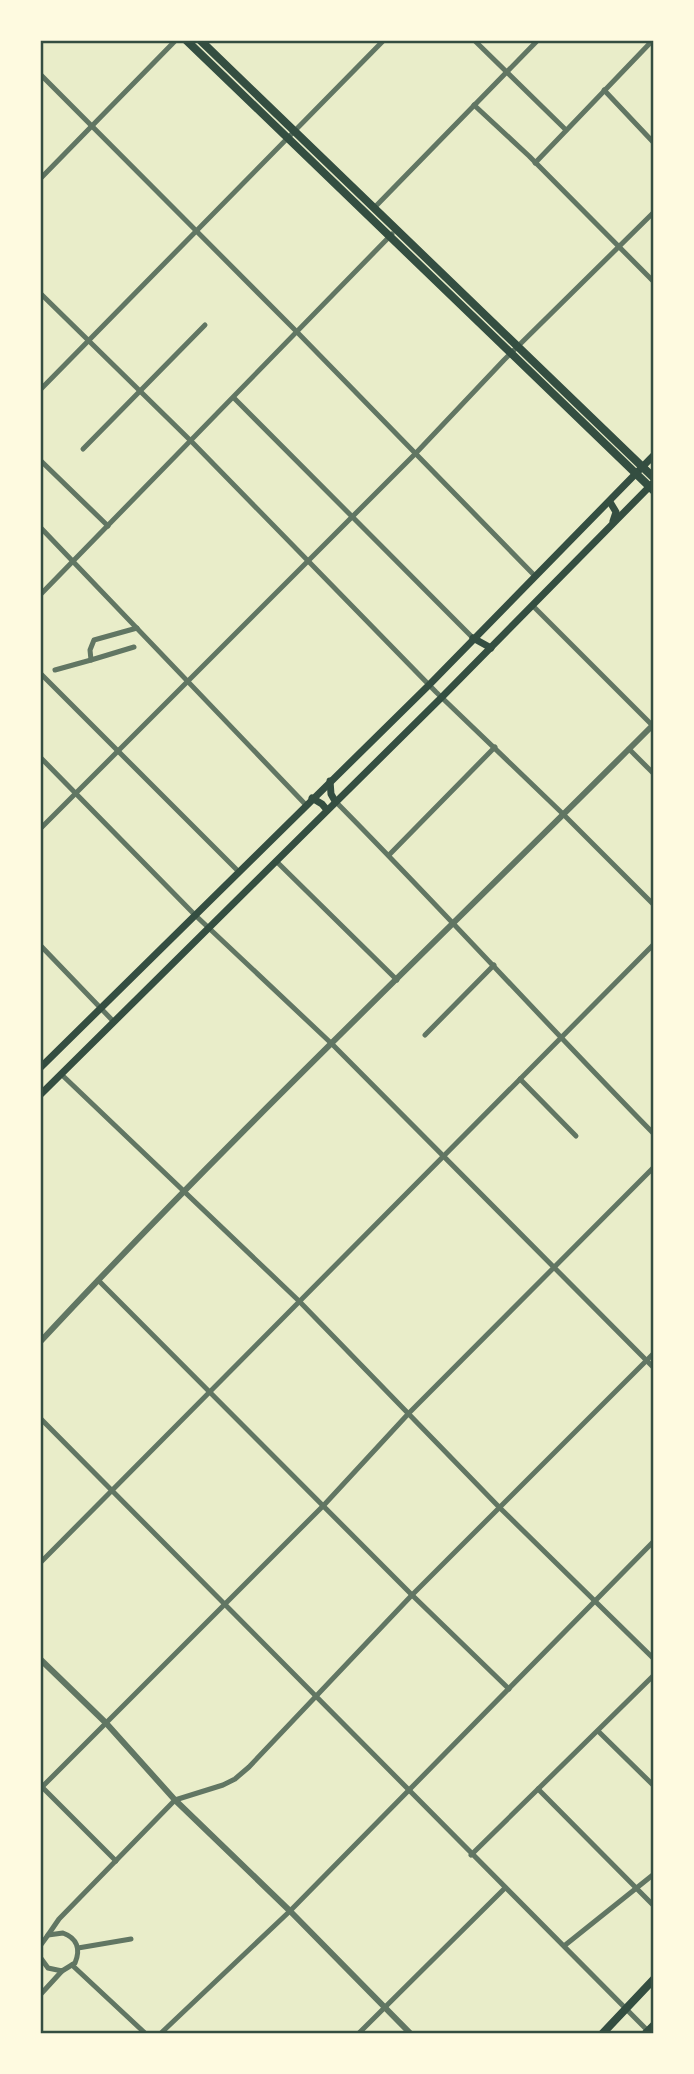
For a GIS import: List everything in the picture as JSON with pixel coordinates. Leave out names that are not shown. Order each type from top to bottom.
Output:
[{"type":"main road","points":[[186,40],[292,136]]},
{"type":"main road","points":[[40,1096],[653,484],[292,136],[200,40]]},
{"type":"main road","points":[[40,1068],[429,685],[654,455]]},
{"type":"main road","points":[[610,502],[616,512],[612,525]]},
{"type":"main road","points":[[473,638],[491,648]]},
{"type":"main road","points":[[330,781],[331,794],[335,801]]},
{"type":"main road","points":[[312,798],[322,803],[327,810]]},
{"type":"main road","points":[[601,2034],[654,1979]]},
{"type":"street","points":[[40,179],[176,40]]},
{"type":"street","points":[[40,390],[384,40]]},
{"type":"street","points":[[474,40],[566,130]]},
{"type":"street","points":[[370,212],[538,40]]},
{"type":"street","points":[[535,163],[653,40]]},
{"type":"street","points":[[40,75],[298,332],[535,576]]},
{"type":"street","points":[[604,90],[654,143]]},
{"type":"street","points":[[474,105],[654,282]]},
{"type":"street","points":[[40,829],[654,212]]},
{"type":"street","points":[[40,596],[393,234]]},
{"type":"street","points":[[40,293],[191,441],[429,685],[654,905]]},
{"type":"street","points":[[83,449],[205,325]]},
{"type":"street","points":[[234,398],[473,638]]},
{"type":"street","points":[[40,460],[108,526]]},
{"type":"street","points":[[40,527],[306,805]]},
{"type":"street","points":[[40,1342],[184,1191],[653,724],[533,606]]},
{"type":"street","points":[[91,660],[94,640],[137,628]]},
{"type":"street","points":[[55,670],[134,648]]},
{"type":"street","points":[[40,673],[238,872]]},
{"type":"street","points":[[388,855],[495,747]]},
{"type":"street","points":[[629,749],[654,774]]},
{"type":"street","points":[[40,757],[195,915],[332,1044],[654,1368]]},
{"type":"street","points":[[335,801],[453,921],[560,1039],[654,1134]]},
{"type":"street","points":[[276,861],[397,980]]},
{"type":"street","points":[[40,1563],[654,944]]},
{"type":"street","points":[[40,945],[114,1022]]},
{"type":"street","points":[[425,1035],[494,965]]},
{"type":"street","points":[[61,1074],[299,1301],[594,1603],[654,1659]]},
{"type":"street","points":[[520,1079],[576,1136]]},
{"type":"street","points":[[117,1861],[41,1787],[324,1505],[409,1413],[654,1167]]},
{"type":"street","points":[[98,1280],[509,1689]]},
{"type":"street","points":[[40,1946],[59,1919],[175,1800],[235,1779],[317,1697],[412,1595],[654,1353]]},
{"type":"street","points":[[40,1419],[649,2031]]},
{"type":"street","points":[[160,2034],[290,1911],[654,1541]]},
{"type":"street","points":[[40,1659],[106,1723],[175,1800],[290,1911],[411,2034]]},
{"type":"street","points":[[471,1854],[654,1675]]},
{"type":"street","points":[[598,1731],[654,1786]]},
{"type":"street","points":[[538,1789],[654,1906]]},
{"type":"street","points":[[564,1946],[654,1874]]},
{"type":"street","points":[[358,2034],[505,1888]]},
{"type":"street","points":[[40,1995],[78,1956],[75,1941],[63,1933],[45,1936]]},
{"type":"street","points":[[78,1948],[131,1940]]},
{"type":"street","points":[[40,1957],[48,1968],[62,1971]]},
{"type":"street","points":[[72,1965],[146,2034]]}]
